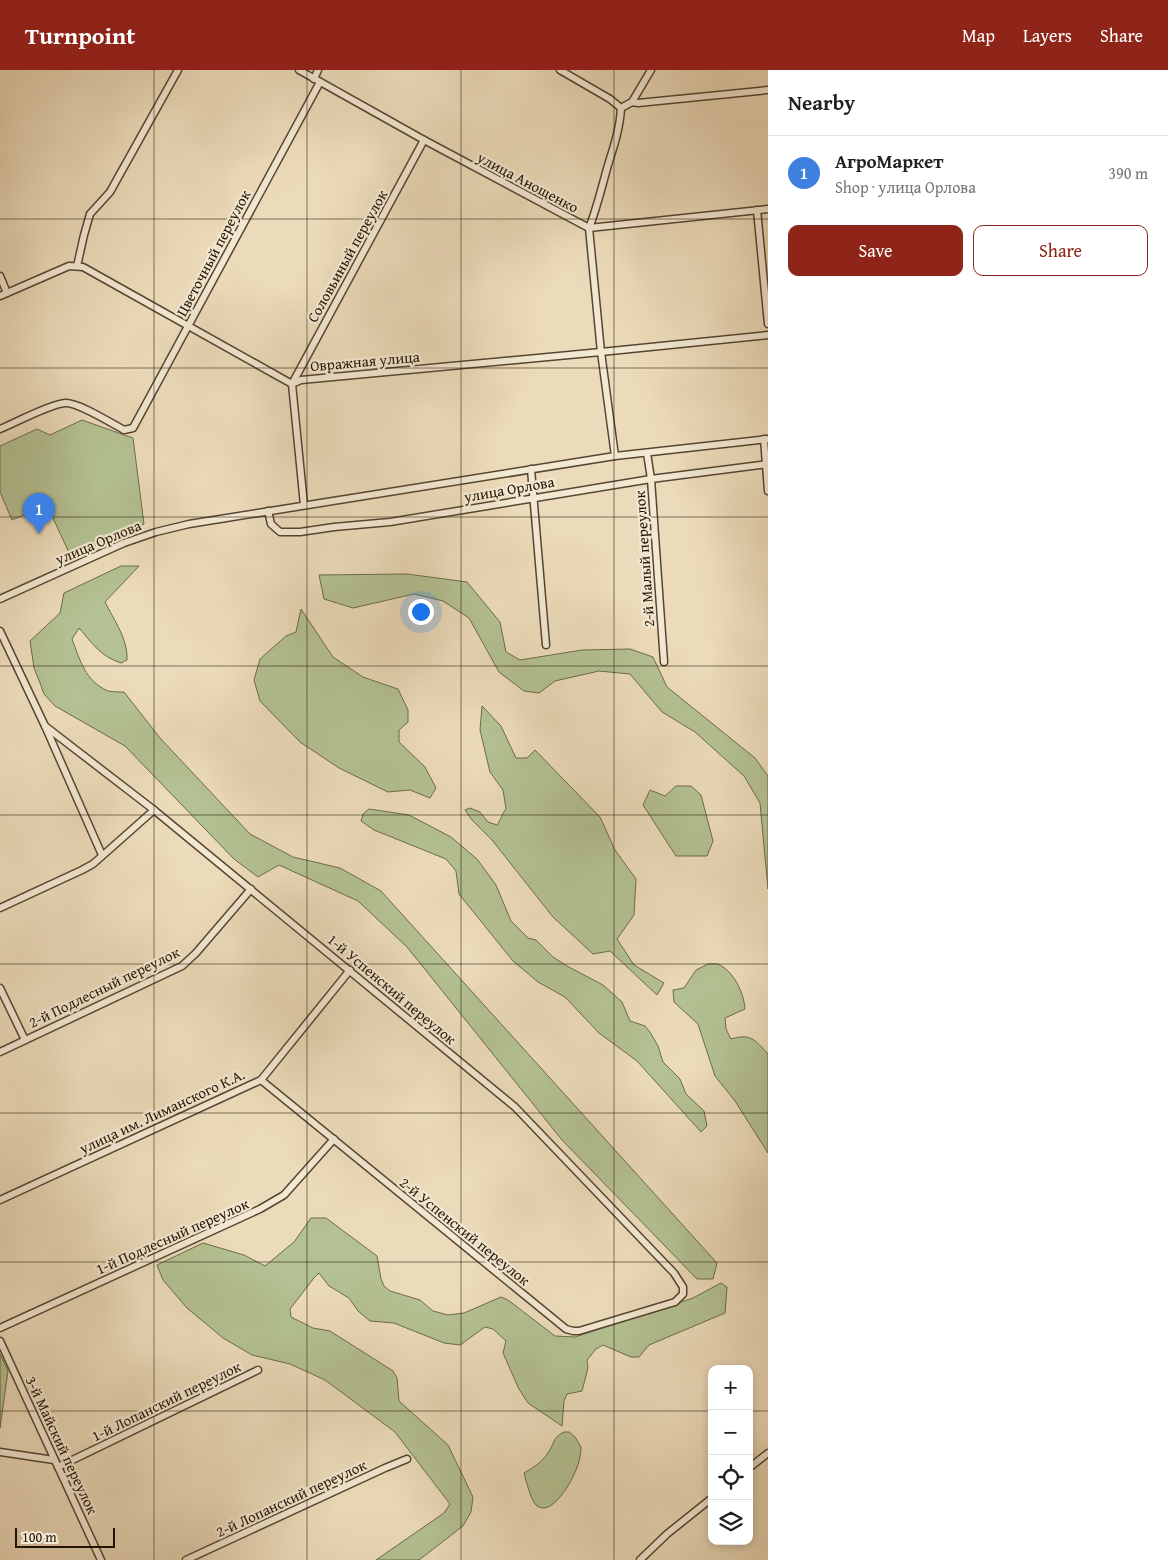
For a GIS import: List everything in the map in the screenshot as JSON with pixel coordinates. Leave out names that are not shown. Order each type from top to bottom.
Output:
[{"type":"street","points":[[0,296],[69,266],[77,266],[90,214],[110,192],[178,70]]},
{"type":"street","name":"улица Анощенко","points":[[299,70],[424,140],[589,228],[768,209]]},
{"type":"street","name":"Цветочный переулок","points":[[0,429],[65,402],[79,406],[124,430],[133,428],[317,80],[318,70]]},
{"type":"street","points":[[560,70],[610,99],[621,108]]},
{"type":"street","points":[[621,108],[632,102],[650,70]]},
{"type":"street","points":[[632,102],[638,103],[768,90]]},
{"type":"street","points":[[615,456],[589,228],[595,214],[617,135],[621,108]]},
{"type":"street","name":"Соловьиный переулок","points":[[292,384],[424,140]]},
{"type":"street","points":[[757,210],[768,324]]},
{"type":"street","name":"Овражная улица","points":[[77,266],[292,384],[301,380],[768,335]]},
{"type":"street","points":[[0,276],[7,293]]},
{"type":"street","points":[[292,384],[304,505]]},
{"type":"street","points":[[766,439],[768,491]]},
{"type":"street","name":"улица Орлова","points":[[0,599],[124,543],[156,532],[189,524],[615,456],[766,439]]},
{"type":"street","name":"2-й Малый переулок","points":[[648,453],[652,479],[664,662]]},
{"type":"street","name":"улица Орлова","points":[[268,511],[271,524],[280,532],[300,532],[334,526],[390,522],[534,497],[767,464]]},
{"type":"street","points":[[531,469],[546,645]]},
{"type":"street","name":"1-й Успенский переулок","points":[[0,631],[45,726],[102,855]]},
{"type":"street","name":"1-й Успенский переулок","points":[[45,726],[154,810],[515,1107],[674,1273],[683,1287],[683,1294],[675,1302]]},
{"type":"street","points":[[0,908],[93,864],[154,810]]},
{"type":"street","name":"2-й Подлесный переулок","points":[[0,1052],[182,966],[196,953],[251,889]]},
{"type":"street","name":"улица им. Лиманского К.А.","points":[[0,1200],[261,1080],[350,970]]},
{"type":"street","points":[[0,988],[25,1040]]},
{"type":"street","name":"2-й Успенский переулок","points":[[261,1080],[566,1328],[579,1331],[675,1302]]},
{"type":"street","name":"1-й Подлесный переулок","points":[[0,1328],[260,1209],[284,1195],[334,1139]]},
{"type":"street","name":"3-й Майский переулок","points":[[0,1341],[101,1560]]},
{"type":"street","name":"1-й Лопанский переулок","points":[[58,1467],[258,1370]]},
{"type":"street","points":[[0,1452],[54,1460]]},
{"type":"street","points":[[753,1465],[768,1453]]},
{"type":"street","name":"2-й Лопанский переулок","points":[[186,1560],[407,1459]]},
{"type":"street","points":[[640,1560],[667,1534],[710,1500]]},
{"type":"green space","points":[[82,420],[133,438],[144,524],[71,557],[47,505],[12,520],[0,492],[0,446],[37,429],[50,435]]},
{"type":"green space","points":[[121,566],[139,566],[105,602],[123,637],[127,660],[121,663],[108,657],[97,649],[79,628],[72,639],[84,669],[89,676],[100,687],[108,691],[124,692],[160,738],[250,834],[293,857],[340,868],[381,891],[717,1263],[713,1279],[697,1279],[562,1140],[407,947],[358,901],[279,865],[258,877],[234,859],[125,746],[55,706],[44,694],[34,668],[30,641],[60,613],[64,593]]},
{"type":"green space","points":[[407,574],[467,582],[500,622],[506,652],[520,660],[582,650],[630,649],[653,657],[667,687],[755,758],[768,776],[768,889],[760,803],[744,776],[695,732],[662,712],[630,674],[599,671],[555,681],[539,693],[524,691],[499,672],[469,618],[443,601],[414,594],[353,608],[324,599],[319,575]]},
{"type":"green space","points":[[301,609],[333,657],[363,677],[398,689],[408,710],[408,722],[399,730],[399,742],[425,767],[436,788],[430,798],[410,790],[388,792],[339,768],[300,742],[260,701],[254,680],[260,659],[286,636],[296,632]]},
{"type":"green space","points":[[482,706],[501,726],[516,758],[527,758],[535,750],[600,817],[615,850],[636,879],[634,915],[617,939],[634,965],[664,983],[657,995],[610,951],[593,954],[553,917],[492,840],[465,810],[470,808],[480,812],[488,822],[497,825],[506,809],[503,790],[490,772],[480,730]]},
{"type":"green space","points":[[676,786],[691,786],[701,795],[713,841],[707,856],[676,856],[643,805],[650,790],[665,796]]},
{"type":"green space","points":[[369,809],[409,815],[451,837],[477,859],[496,885],[511,921],[528,938],[536,940],[553,957],[567,966],[603,985],[622,1002],[630,1021],[645,1026],[658,1046],[663,1062],[680,1079],[686,1094],[704,1111],[707,1126],[701,1132],[637,1061],[599,1033],[565,997],[538,982],[513,961],[459,894],[456,871],[446,859],[374,830],[361,821],[363,814]]},
{"type":"green space","points":[[708,964],[720,965],[730,973],[738,984],[743,997],[745,1009],[725,1018],[726,1029],[731,1039],[748,1037],[760,1045],[768,1054],[768,1153],[735,1101],[715,1076],[698,1024],[674,1002],[673,990],[684,988],[696,970]]},
{"type":"green space","points":[[311,1218],[326,1218],[377,1256],[381,1279],[384,1286],[390,1291],[420,1300],[433,1311],[448,1315],[464,1313],[501,1297],[508,1300],[555,1336],[575,1337],[693,1298],[721,1283],[727,1287],[725,1313],[649,1345],[639,1357],[631,1357],[603,1345],[596,1349],[587,1360],[588,1368],[582,1391],[567,1394],[564,1401],[562,1426],[528,1403],[519,1389],[503,1353],[506,1341],[493,1329],[485,1327],[460,1345],[444,1343],[394,1323],[370,1321],[358,1311],[349,1298],[329,1286],[319,1273],[290,1309],[291,1317],[313,1328],[330,1331],[393,1371],[397,1378],[399,1401],[448,1445],[473,1497],[471,1512],[463,1526],[419,1560],[376,1560],[444,1513],[450,1504],[395,1432],[325,1380],[290,1364],[252,1355],[223,1338],[187,1308],[163,1280],[157,1265],[203,1243],[244,1255],[265,1266],[294,1242]]},
{"type":"green space","points":[[0,1354],[8,1371],[0,1428]]},
{"type":"green space","points":[[564,1432],[569,1432],[575,1437],[581,1447],[579,1462],[561,1496],[549,1507],[543,1508],[537,1506],[533,1500],[524,1473],[543,1459],[556,1439]]},
{"type":"place","name":"АгроМаркет","points":[[39,534]]}]
